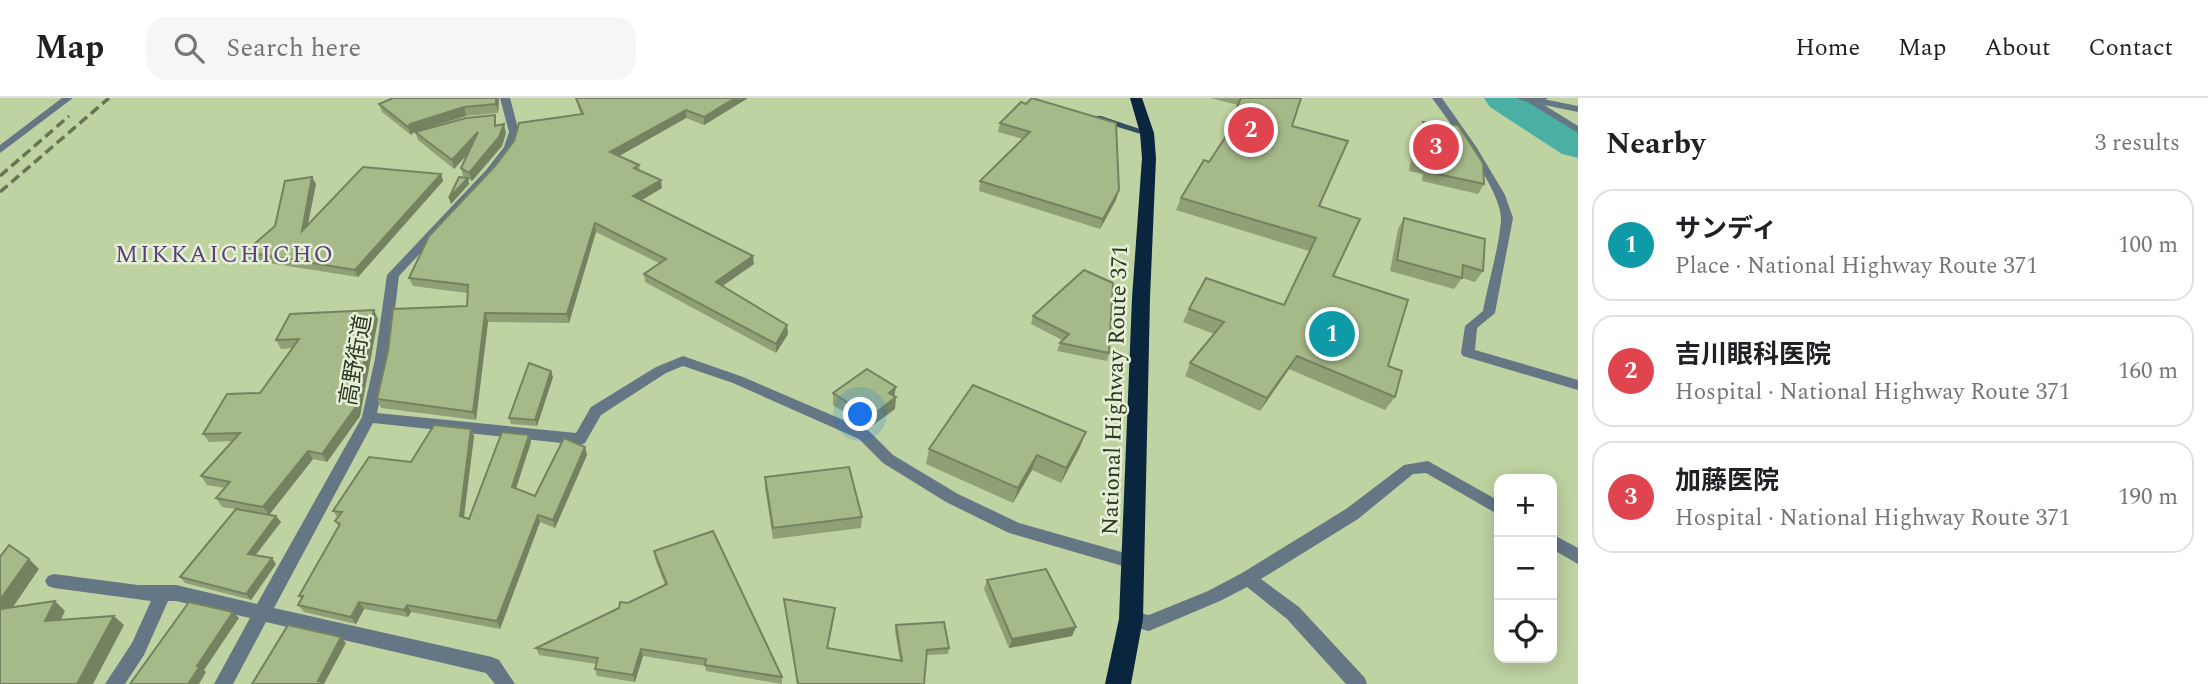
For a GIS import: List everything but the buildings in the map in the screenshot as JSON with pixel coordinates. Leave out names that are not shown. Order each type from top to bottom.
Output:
[{"type":"highway","name":"National Highway Route 371","points":[[1118,684],[1131,619],[1140,298],[1149,158],[1147,132],[1136,98]]},
{"type":"main road","points":[[1090,116],[1147,132]]},
{"type":"street","points":[[0,150],[68,98]]},
{"type":"street","name":"高野街道","points":[[223,684],[369,417],[383,359],[393,275],[491,171],[509,147],[514,132],[502,118],[505,98]]},
{"type":"street","points":[[1437,98],[1472,148],[1500,195],[1507,218],[1489,313],[1471,327],[1468,353],[1578,385]]},
{"type":"street","points":[[1525,98],[1543,98]]},
{"type":"street","points":[[1525,98],[1578,109]]},
{"type":"street","points":[[1525,98],[1578,130]]},
{"type":"street","points":[[369,417],[580,439],[596,411],[661,370],[683,361],[738,380],[864,435],[888,459],[952,498],[1015,528],[1133,562]]},
{"type":"street","points":[[1131,619],[1149,623],[1214,596],[1248,578],[1352,514],[1409,470],[1427,467],[1494,506]]},
{"type":"street","points":[[1557,544],[1578,557]]},
{"type":"street","points":[[1248,578],[1293,613],[1358,684]]},
{"type":"street","points":[[54,581],[138,593],[163,593],[264,612],[492,666],[506,684]]},
{"type":"street","points":[[114,684],[138,649],[163,593]]},
{"type":"waterway","points":[[1504,98],[1578,145]]},
{"type":"railway","points":[[0,192],[109,98]]},
{"type":"railway","points":[[0,176],[69,116]]},
{"type":"place","name":"吉川眼科医院","points":[[1251,130]]},
{"type":"place","name":"加藤医院","points":[[1436,147]]},
{"type":"place","name":"サンディ","points":[[1332,334]]},
{"type":"district","name":"MIKKAICHICHO","points":[[225,254]]}]
